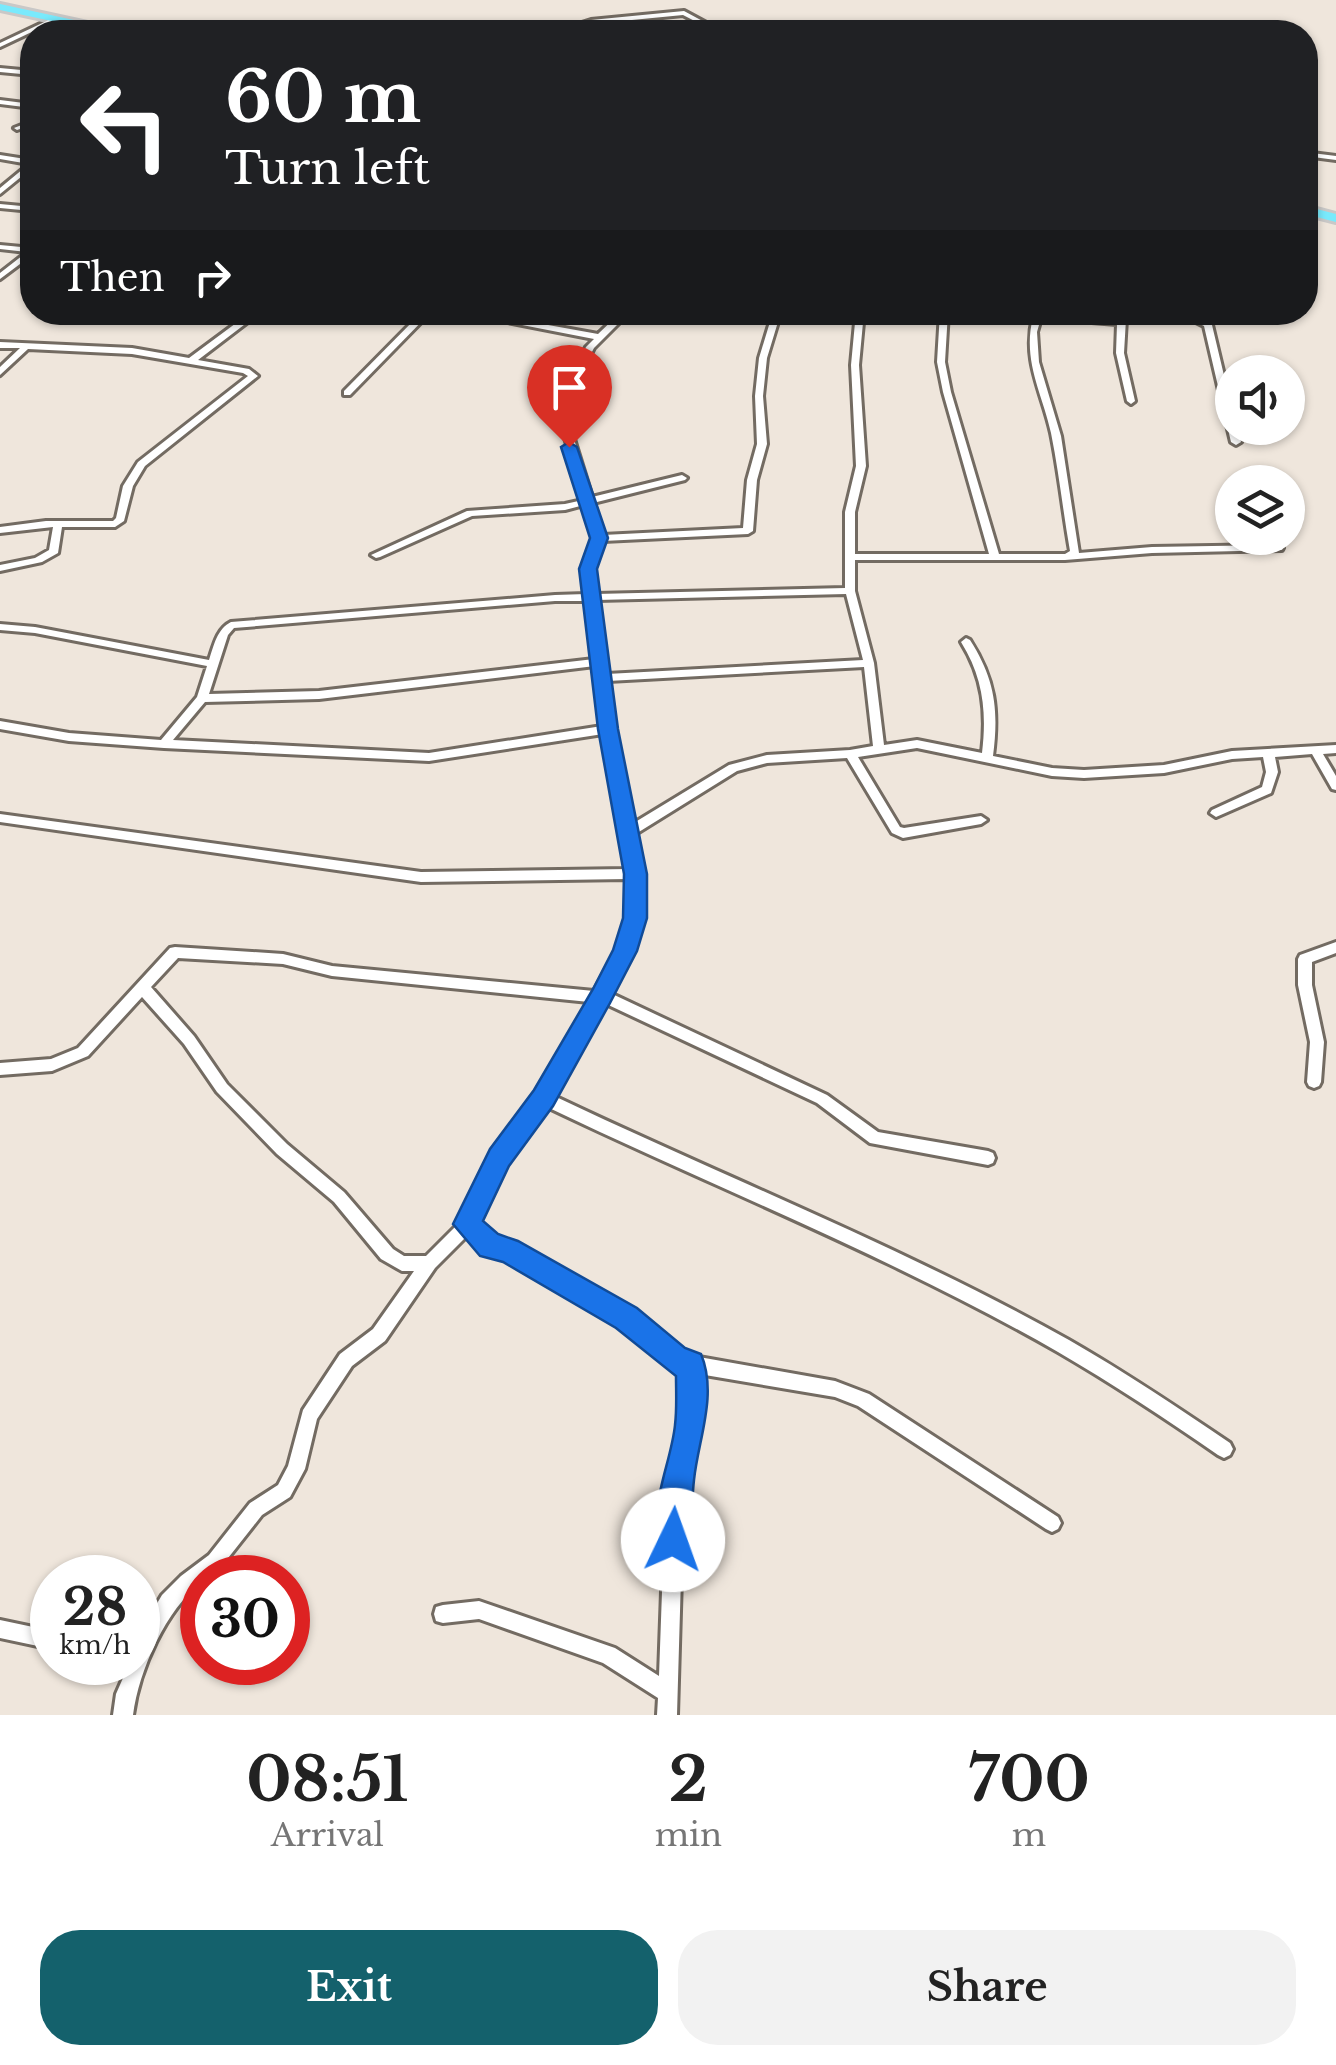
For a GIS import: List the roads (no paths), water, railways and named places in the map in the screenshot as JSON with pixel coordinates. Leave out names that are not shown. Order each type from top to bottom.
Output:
[{"type":"highway","points":[[1,8],[58,20]]},
{"type":"street","points":[[612,20],[684,13],[697,20]]},
{"type":"street","points":[[0,192],[20,174]]},
{"type":"street","points":[[0,277],[20,261]]},
{"type":"street","points":[[191,361],[239,325]]},
{"type":"street","points":[[347,393],[414,325]]},
{"type":"street","points":[[532,325],[599,337]]},
{"type":"street","points":[[160,1614],[188,1582],[215,1561],[256,1509],[284,1491],[296,1468],[309,1416],[346,1360],[379,1335],[429,1263],[468,1224],[500,1158],[543,1098],[632,935],[635,874],[608,729],[588,569],[599,538],[560,407],[584,356],[612,325]]},
{"type":"street","points":[[599,538],[748,531],[749,499],[762,444],[759,396],[763,358],[774,325]]},
{"type":"street","points":[[859,325],[855,364],[861,466],[850,512],[850,590],[868,664],[879,748]]},
{"type":"street","points":[[943,325],[940,362],[995,556]]},
{"type":"street","points":[[1035,325],[1030,343],[1055,430],[1075,551],[1072,555]]},
{"type":"street","points":[[1122,325],[1120,353],[1131,401]]},
{"type":"street","points":[[1208,325],[1215,355]]},
{"type":"street","points":[[0,344],[114,349],[246,371],[254,376],[141,464],[128,486],[121,519],[115,524],[0,530]]},
{"type":"street","points":[[0,372],[24,348]]},
{"type":"street","points":[[376,555],[470,513],[590,502],[682,478]]},
{"type":"street","points":[[0,568],[38,560],[54,551],[58,524]]},
{"type":"street","points":[[850,556],[1215,550]]},
{"type":"street","points":[[164,744],[202,698],[223,634],[231,625],[497,602],[850,590]]},
{"type":"street","points":[[0,628],[34,630],[214,664]]},
{"type":"street","points":[[966,642],[985,674],[989,692],[992,714],[987,756]]},
{"type":"street","points":[[202,698],[320,696],[601,662]]},
{"type":"street","points":[[604,678],[868,664]]},
{"type":"street","points":[[0,726],[164,744],[429,757],[608,729]]},
{"type":"street","points":[[626,834],[732,768],[767,758],[850,754],[917,744],[1052,772],[1084,774],[1164,769],[1232,755],[1336,750]]},
{"type":"street","points":[[1315,750],[1336,786]]},
{"type":"street","points":[[1216,812],[1266,790],[1272,772],[1268,753]]},
{"type":"street","points":[[850,754],[896,830],[903,833],[982,820]]},
{"type":"street","points":[[0,818],[421,877],[635,874]]},
{"type":"street","points":[[1314,1082],[1317,1042],[1305,986],[1305,960],[1336,947]]},
{"type":"street","points":[[0,1069],[52,1065],[82,1052],[175,952],[284,960],[332,971],[600,997],[822,1099],[876,1138],[988,1158]]},
{"type":"street","points":[[142,987],[188,1040],[222,1088],[282,1149],[339,1197],[387,1254],[402,1264],[429,1263]]},
{"type":"street","points":[[543,1098],[980,1300],[1094,1360],[1224,1449]]},
{"type":"street","points":[[468,1224],[490,1246],[508,1250],[626,1318],[678,1362],[835,1389],[863,1400],[1052,1523]]},
{"type":"street","points":[[668,1715],[674,1508],[691,1426],[691,1364]]},
{"type":"street","points":[[443,1614],[479,1610],[608,1655],[668,1693]]},
{"type":"street","points":[[0,1629],[30,1635]]},
{"type":"street","points":[[123,1715],[129,1685]]}]
